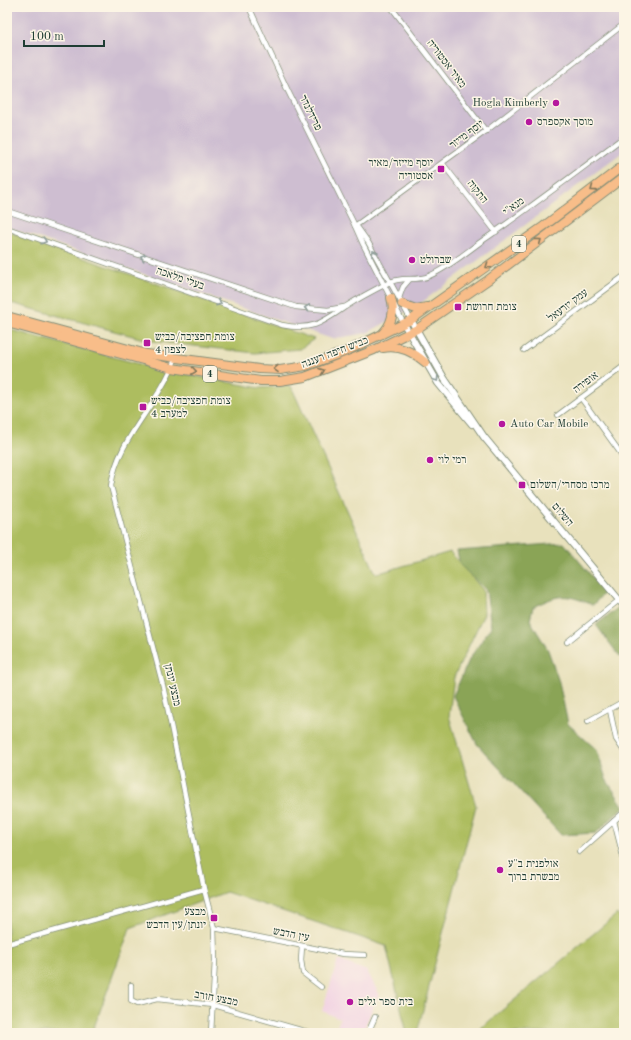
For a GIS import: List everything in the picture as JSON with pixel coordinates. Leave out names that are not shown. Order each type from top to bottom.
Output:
[{"type":"highway","name":"כביש חיפה רעננה","points":[[7,316],[147,354],[259,369],[280,370],[306,366],[347,351],[408,322],[544,226],[624,165]]},
{"type":"highway","name":"כביש חיפה רעננה","points":[[7,323],[172,368],[260,381],[280,381],[305,378],[374,350],[413,331],[488,280],[624,177]]},
{"type":"highway","points":[[379,337],[391,322],[394,307],[398,300],[416,309],[432,306]]},
{"type":"highway","points":[[374,350],[399,348],[417,356],[426,363]]},
{"type":"street","name":"פרידלנדר","points":[[248,7],[288,91],[356,226],[363,244],[384,285],[398,300],[408,322]]},
{"type":"street","name":"מאיר אסטוריה","points":[[391,7],[486,131]]},
{"type":"street","name":"יוסף מייזר","points":[[356,226],[443,164],[624,24]]},
{"type":"street","name":"מנא\"י","points":[[384,285],[390,282],[421,279],[438,272],[496,232],[624,137]]},
{"type":"street","name":"התקוה","points":[[443,164],[496,232]]},
{"type":"street","name":"בעלי מלאכה","points":[[7,211],[296,307],[328,310],[346,306]]},
{"type":"street","name":"פרידלנדר","points":[[356,226],[368,242],[390,282],[413,331]]},
{"type":"street","name":"בעלי מלאכה","points":[[7,228],[282,325],[292,327],[315,325],[329,319],[346,306],[384,285]]},
{"type":"street","name":"עמק יזרעאל","points":[[524,350],[624,276]]},
{"type":"street","points":[[398,300],[403,287],[409,280]]},
{"type":"street","name":"השלום","points":[[413,331],[426,363],[438,383],[467,420],[484,437],[624,606]]},
{"type":"street","name":"השלום","points":[[413,331],[484,437]]},
{"type":"street","name":"מבצע יונתן","points":[[175,358],[172,368],[156,399],[123,448],[113,469],[111,486],[163,686],[204,889],[214,928],[215,960],[211,1033]]},
{"type":"street","name":"אופירה","points":[[558,415],[624,366]]},
{"type":"street","points":[[581,398],[624,458]]},
{"type":"street","points":[[567,642],[619,600]]},
{"type":"street","points":[[588,721],[624,701]]},
{"type":"street","points":[[610,710],[616,739],[624,751]]},
{"type":"street","points":[[579,852],[624,812]]},
{"type":"street","points":[[614,821],[624,860]]},
{"type":"street","points":[[7,944],[204,889]]},
{"type":"street","name":"עין הדבש","points":[[214,928],[302,947],[343,954],[365,955]]},
{"type":"street","points":[[302,947],[300,960],[302,973],[321,987]]},
{"type":"street","name":"מבצע חורב","points":[[131,985],[131,1000],[137,1004],[157,999],[213,1005],[311,1033]]},
{"type":"street","points":[[368,1033],[374,1017]]},
{"type":"shaded area","points":[[7,7],[624,7],[624,151],[421,303],[367,333],[332,339],[7,227]]},
{"type":"shaded area","name":"בית ספר גלים","points":[[338,960],[367,971],[379,994],[362,1033],[337,1026],[340,1019],[322,1011]]},
{"type":"green space","points":[[7,231],[314,339],[300,349],[255,353],[151,341],[7,302]]},
{"type":"green space","points":[[7,329],[162,370],[260,388],[291,386],[376,574],[450,552],[483,590],[484,614],[454,677],[449,716],[476,806],[417,1033],[407,1033],[386,946],[226,892],[130,928],[92,1033],[7,1033]]},
{"type":"green space","points":[[564,543],[605,592],[593,605],[575,598],[556,597],[533,607],[530,620],[548,650],[559,682],[568,724],[597,750],[606,779],[624,807],[596,833],[561,835],[477,744],[453,696],[470,658],[491,627],[486,590],[460,565],[457,551]]},
{"type":"green space","points":[[619,607],[624,614],[624,662],[596,625]]},
{"type":"green space","points":[[617,914],[624,924],[624,1033],[475,1033]]},
{"type":"place","name":"Hogla Kimberly","points":[[556,103]]},
{"type":"place","name":"מוסך אקספרס","points":[[529,122]]},
{"type":"place","name":"יוסף מייזר/מאיר אסטוריה","points":[[441,169]]},
{"type":"place","name":"שברולט","points":[[412,260]]},
{"type":"place","name":"צומת חרושת","points":[[458,307]]},
{"type":"place","name":"צומת חפציבה/כביש 4 לצפון","points":[[147,343]]},
{"type":"place","name":"צומת חפציבה/כביש 4 למערב","points":[[143,407]]},
{"type":"place","name":"Auto Car Mobile","points":[[502,424]]},
{"type":"place","name":"רמי לוי","points":[[430,460]]},
{"type":"place","name":"מרכז מסחרי/השלום","points":[[522,485]]},
{"type":"place","name":"אולפנית ב\"ע מבשרת ברוך","points":[[500,870]]},
{"type":"place","name":"מבצע יונתן/עין הדבש","points":[[214,918]]},
{"type":"place","name":"בית ספר גלים","points":[[350,1002]]}]
